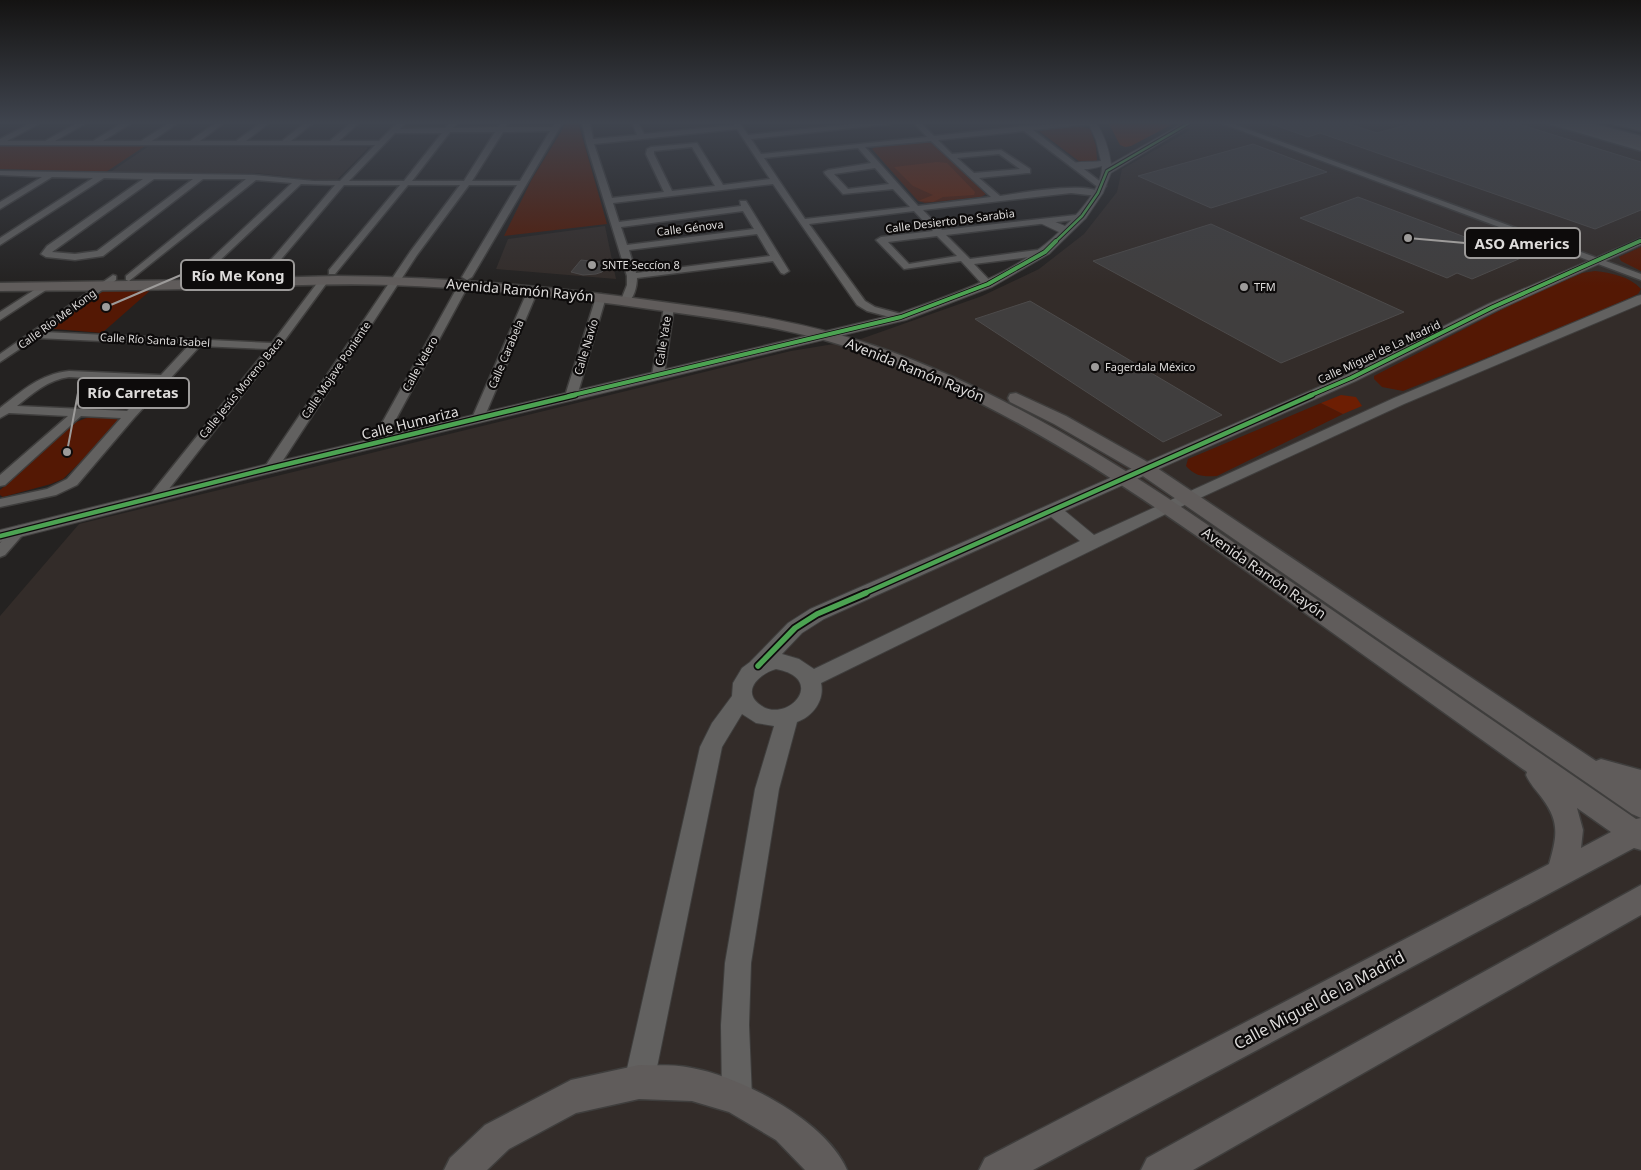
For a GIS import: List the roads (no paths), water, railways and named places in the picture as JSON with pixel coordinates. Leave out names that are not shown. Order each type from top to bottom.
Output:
[{"type":"main road","name":"Avenida Ramón Rayón","points":[[0,287],[263,274],[328,276]]},
{"type":"main road","name":"Avenida Ramón Rayón","points":[[0,276],[115,281],[398,276],[630,290],[730,306],[818,322],[850,330],[992,386],[1060,420],[1144,468],[1573,759],[1639,827]]},
{"type":"main road","name":"Avenida Ramón Rayón","points":[[465,281],[601,297],[630,290],[669,307],[748,319],[825,335],[898,360],[985,398],[1034,424],[1124,477],[1524,755],[1639,827]]},
{"type":"main road","points":[[1524,755],[1555,793],[1570,820],[1571,832],[1561,873]]},
{"type":"main road","points":[[1573,759],[1610,774],[1641,782]]},
{"type":"main road","name":"Calle Miguel de la Madrid","points":[[997,1170],[1561,873],[1639,827]]},
{"type":"main road","points":[[1159,1170],[1637,903]]},
{"type":"main road","points":[[462,1170],[497,1137],[571,1097],[639,1082],[692,1084],[737,1098],[788,1128],[829,1170]]},
{"type":"street","points":[[0,206],[47,177]]},
{"type":"street","points":[[0,242],[101,177]]},
{"type":"street","points":[[131,177],[171,177]]},
{"type":"street","points":[[151,177],[50,248],[46,254],[75,257],[100,254],[201,177]]},
{"type":"street","points":[[233,177],[298,182],[342,183],[523,182]]},
{"type":"street","name":"Calle Río Me Kong","points":[[0,359],[34,334],[115,281],[254,177]]},
{"type":"street","points":[[263,274],[348,177]]},
{"type":"street","name":"Calle Jesús Moreno Baca","points":[[156,496],[328,276],[411,177]]},
{"type":"street","name":"Calle Mojave Poniente","points":[[271,468],[398,276],[471,177]]},
{"type":"street","name":"Calle Velero","points":[[377,443],[465,281],[526,177]]},
{"type":"street","points":[[601,177],[623,248],[630,290],[776,258]]},
{"type":"street","points":[[661,177],[669,194]]},
{"type":"street","points":[[714,177],[721,188]]},
{"type":"street","points":[[772,177],[802,222],[861,304],[871,309],[901,317]]},
{"type":"street","points":[[832,177],[846,192],[895,186]]},
{"type":"street","points":[[887,177],[988,284]]},
{"type":"street","points":[[974,177],[997,198]]},
{"type":"street","points":[[1087,177],[1100,189]]},
{"type":"street","name":"Calle Humariza","points":[[0,536],[271,468],[901,317],[988,284],[1045,252],[1082,216],[1100,189],[1103,177]]},
{"type":"street","points":[[1369,177],[1641,277]]},
{"type":"street","points":[[608,201],[775,181]]},
{"type":"street","points":[[197,277],[298,182]]},
{"type":"street","points":[[802,222],[997,198],[1071,190],[1100,189]]},
{"type":"street","points":[[616,225],[745,206],[784,270]]},
{"type":"street","name":"Calle Desierto De Sarabia","points":[[966,260],[907,268],[880,241],[1082,216]]},
{"type":"street","points":[[1044,220],[1066,231]]},
{"type":"street","name":"Calle Génova","points":[[623,248],[760,231]]},
{"type":"street","name":"Calle Miguel de La Madrid","points":[[758,666],[806,619],[1351,378],[1493,308],[1641,241]]},
{"type":"street","points":[[966,260],[1045,252]]},
{"type":"street","points":[[0,317],[45,286]]},
{"type":"street","name":"Calle Carabela","points":[[478,418],[533,290]]},
{"type":"street","name":"Calle Navío","points":[[571,396],[601,297]]},
{"type":"street","points":[[811,679],[1168,506],[1399,401],[1641,299]]},
{"type":"street","name":"Calle Yate","points":[[658,375],[669,307]]},
{"type":"street","name":"Calle Río Santa Isabel","points":[[34,334],[275,346]]},
{"type":"street","points":[[0,503],[51,492],[72,482],[130,415],[198,342]]},
{"type":"street","points":[[3,412],[53,376],[68,374],[164,379]]},
{"type":"street","points":[[3,412],[79,412],[130,415]]},
{"type":"street","points":[[0,482],[79,412]]},
{"type":"street","points":[[1053,510],[1092,543]]},
{"type":"street","points":[[0,552],[19,531]]},
{"type":"street","points":[[776,661],[793,664],[801,668],[811,679],[813,687],[809,701],[804,708],[788,716],[769,717],[760,715],[746,705],[742,698],[741,690],[746,676],[758,666],[776,661]]},
{"type":"street","points":[[639,1082],[711,747],[720,729],[742,698]]},
{"type":"street","points":[[737,1098],[734,1025],[738,963],[767,789],[788,716]]},
{"type":"place","name":"ASO Americs","points":[[1408,238]]},
{"type":"place","name":"SNTE Seccíon 8","points":[[592,265]]},
{"type":"place","name":"TFM","points":[[1244,287]]},
{"type":"place","name":"Río Me Kong","points":[[106,307]]},
{"type":"place","name":"Fagerdala México","points":[[1095,367]]},
{"type":"place","name":"Río Carretas","points":[[67,452]]}]
